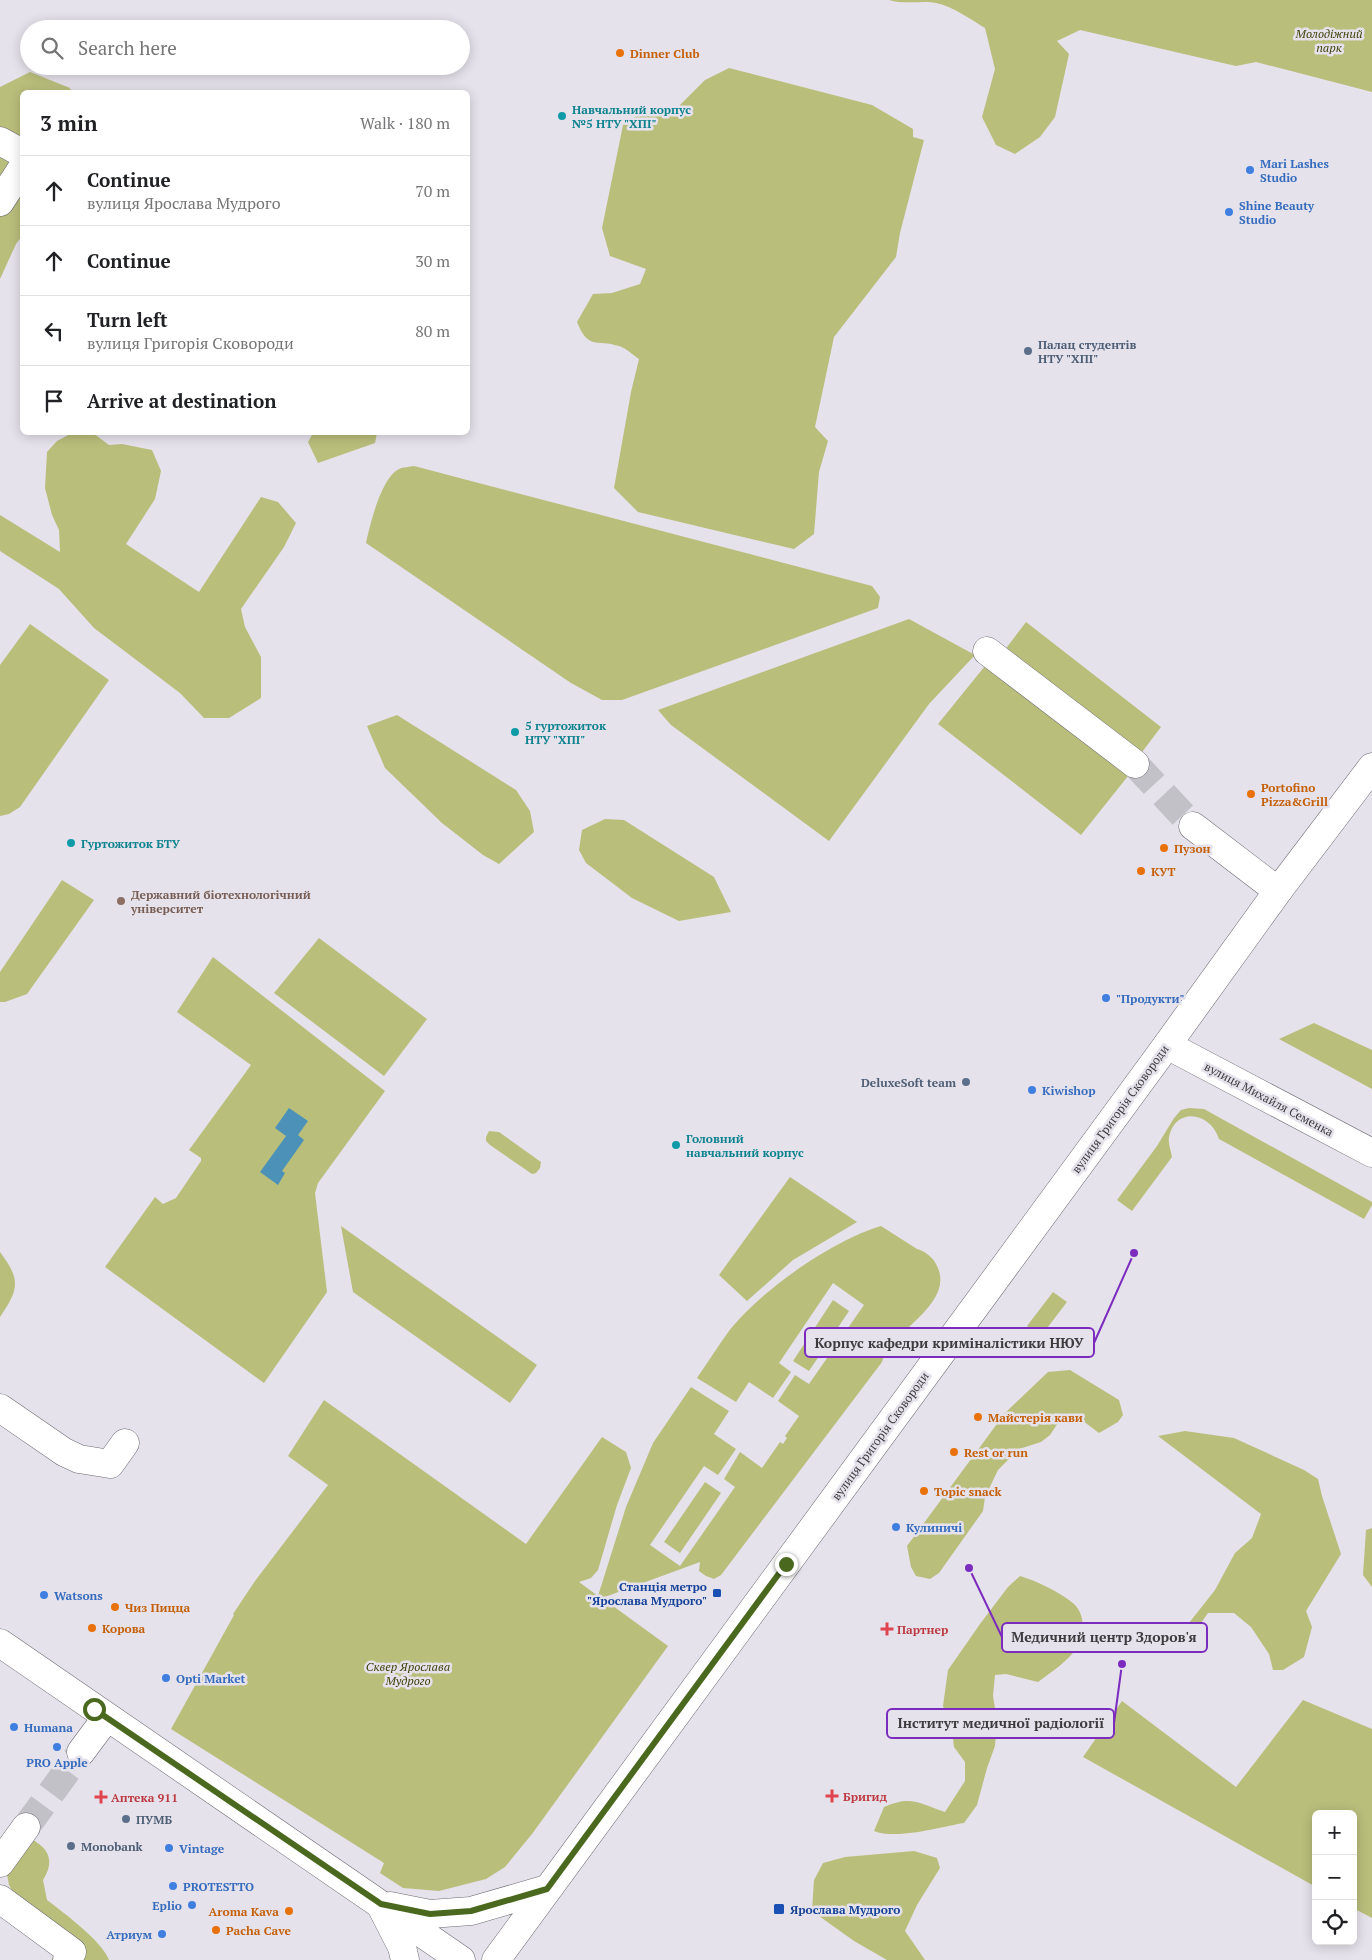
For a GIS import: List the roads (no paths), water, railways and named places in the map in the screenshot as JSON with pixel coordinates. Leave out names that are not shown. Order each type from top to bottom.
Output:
[{"type":"main road","points":[[0,141],[20,152]]},
{"type":"main road","points":[[0,202],[20,171]]},
{"type":"main road","points":[[987,651],[1135,764]]},
{"type":"main road","name":"вулиця Григорія Сковороди","points":[[496,1960],[1167,1045],[1278,890],[1372,767]]},
{"type":"main road","points":[[1193,826],[1278,890]]},
{"type":"main road","name":"вулиця Михайля Семенка","points":[[1167,1045],[1372,1153]]},
{"type":"main road","points":[[0,1408],[64,1452],[79,1459],[110,1464],[125,1443]]},
{"type":"main road","points":[[0,1643],[461,1960]]},
{"type":"main road","points":[[82,1752],[107,1717]]},
{"type":"main road","points":[[0,1863],[26,1827]]},
{"type":"main road","points":[[381,1904],[430,1914],[471,1911],[547,1889]]},
{"type":"main road","points":[[0,1900],[72,1952],[66,1960]]},
{"type":"main road","points":[[381,1904],[402,1947],[405,1960]]},
{"type":"water","points":[[289,1108],[308,1121],[298,1135],[304,1140],[282,1171],[285,1173],[278,1185],[260,1172],[286,1136],[275,1128]]},
{"type":"tunnel","points":[[1135,764],[1193,826]]},
{"type":"tunnel","points":[[26,1827],[81,1752]]},
{"type":"place","name":"Dinner Club","points":[[620,53]]},
{"type":"place","name":"Навчальний корпус №5 НТУ \"ХПІ\"","points":[[562,116]]},
{"type":"place","name":"Mari Lashes Studio","points":[[1250,170]]},
{"type":"place","name":"Shine Beauty Studio","points":[[1229,212]]},
{"type":"place","name":"Палац студентів НТУ \"ХПІ\"","points":[[1028,351]]},
{"type":"place","name":"5 гуртожиток НТУ \"ХПІ\"","points":[[515,732]]},
{"type":"place","name":"Portofino Pizza&Grill","points":[[1251,794]]},
{"type":"place","name":"Гуртожиток БТУ","points":[[71,843]]},
{"type":"place","name":"Пузон","points":[[1164,848]]},
{"type":"place","name":"КУТ","points":[[1141,871]]},
{"type":"place","name":"Державний біотехнологічний університет","points":[[121,901]]},
{"type":"place","name":"\"Продукти\"","points":[[1106,998]]},
{"type":"place","name":"DeluxeSoft team","points":[[966,1082]]},
{"type":"place","name":"Kiwishop","points":[[1032,1090]]},
{"type":"place","name":"Головний навчальний корпус","points":[[676,1145]]},
{"type":"place","name":"Корпус кафедри криміналістики НЮУ","points":[[1134,1253]]},
{"type":"place","name":"Майстерія кави","points":[[978,1417]]},
{"type":"place","name":"Rest or run","points":[[954,1452]]},
{"type":"place","name":"Topic snack","points":[[924,1491]]},
{"type":"place","name":"Кулиничі","points":[[896,1527]]},
{"type":"place","name":"Медичний центр Здоров'я","points":[[969,1568]]},
{"type":"place","name":"Станція метро \"Ярослава Мудрого\"","points":[[717,1593]]},
{"type":"place","name":"Watsons","points":[[44,1595]]},
{"type":"place","name":"Чиз Пицца","points":[[115,1607]]},
{"type":"place","name":"Корова","points":[[92,1628]]},
{"type":"place","name":"Партнер","points":[[887,1629]]},
{"type":"place","name":"Інститут медичної радіології","points":[[1122,1664]]},
{"type":"place","name":"Opti Market","points":[[166,1678]]},
{"type":"place","name":"Humana","points":[[14,1727]]},
{"type":"place","name":"PRO Apple","points":[[57,1747]]},
{"type":"place","name":"Бригид","points":[[832,1796]]},
{"type":"place","name":"Аптека 911","points":[[101,1797]]},
{"type":"place","name":"ПУМБ","points":[[126,1819]]},
{"type":"place","name":"Monobank","points":[[71,1846]]},
{"type":"place","name":"Vintage","points":[[169,1848]]},
{"type":"place","name":"PROTESTTO","points":[[173,1886]]},
{"type":"place","name":"Eplio","points":[[192,1905]]},
{"type":"place","name":"Ярослава Мудрого","points":[[779,1909]]},
{"type":"place","name":"Aroma Kava","points":[[289,1911]]},
{"type":"place","name":"Pacha Cave","points":[[216,1930]]},
{"type":"place","name":"Атриум","points":[[162,1934]]},
{"type":"park label","name":"Молодіжний парк","points":[[1329,40]]},
{"type":"park label","name":"Сквер Ярослава Мудрого","points":[[408,1673]]}]
